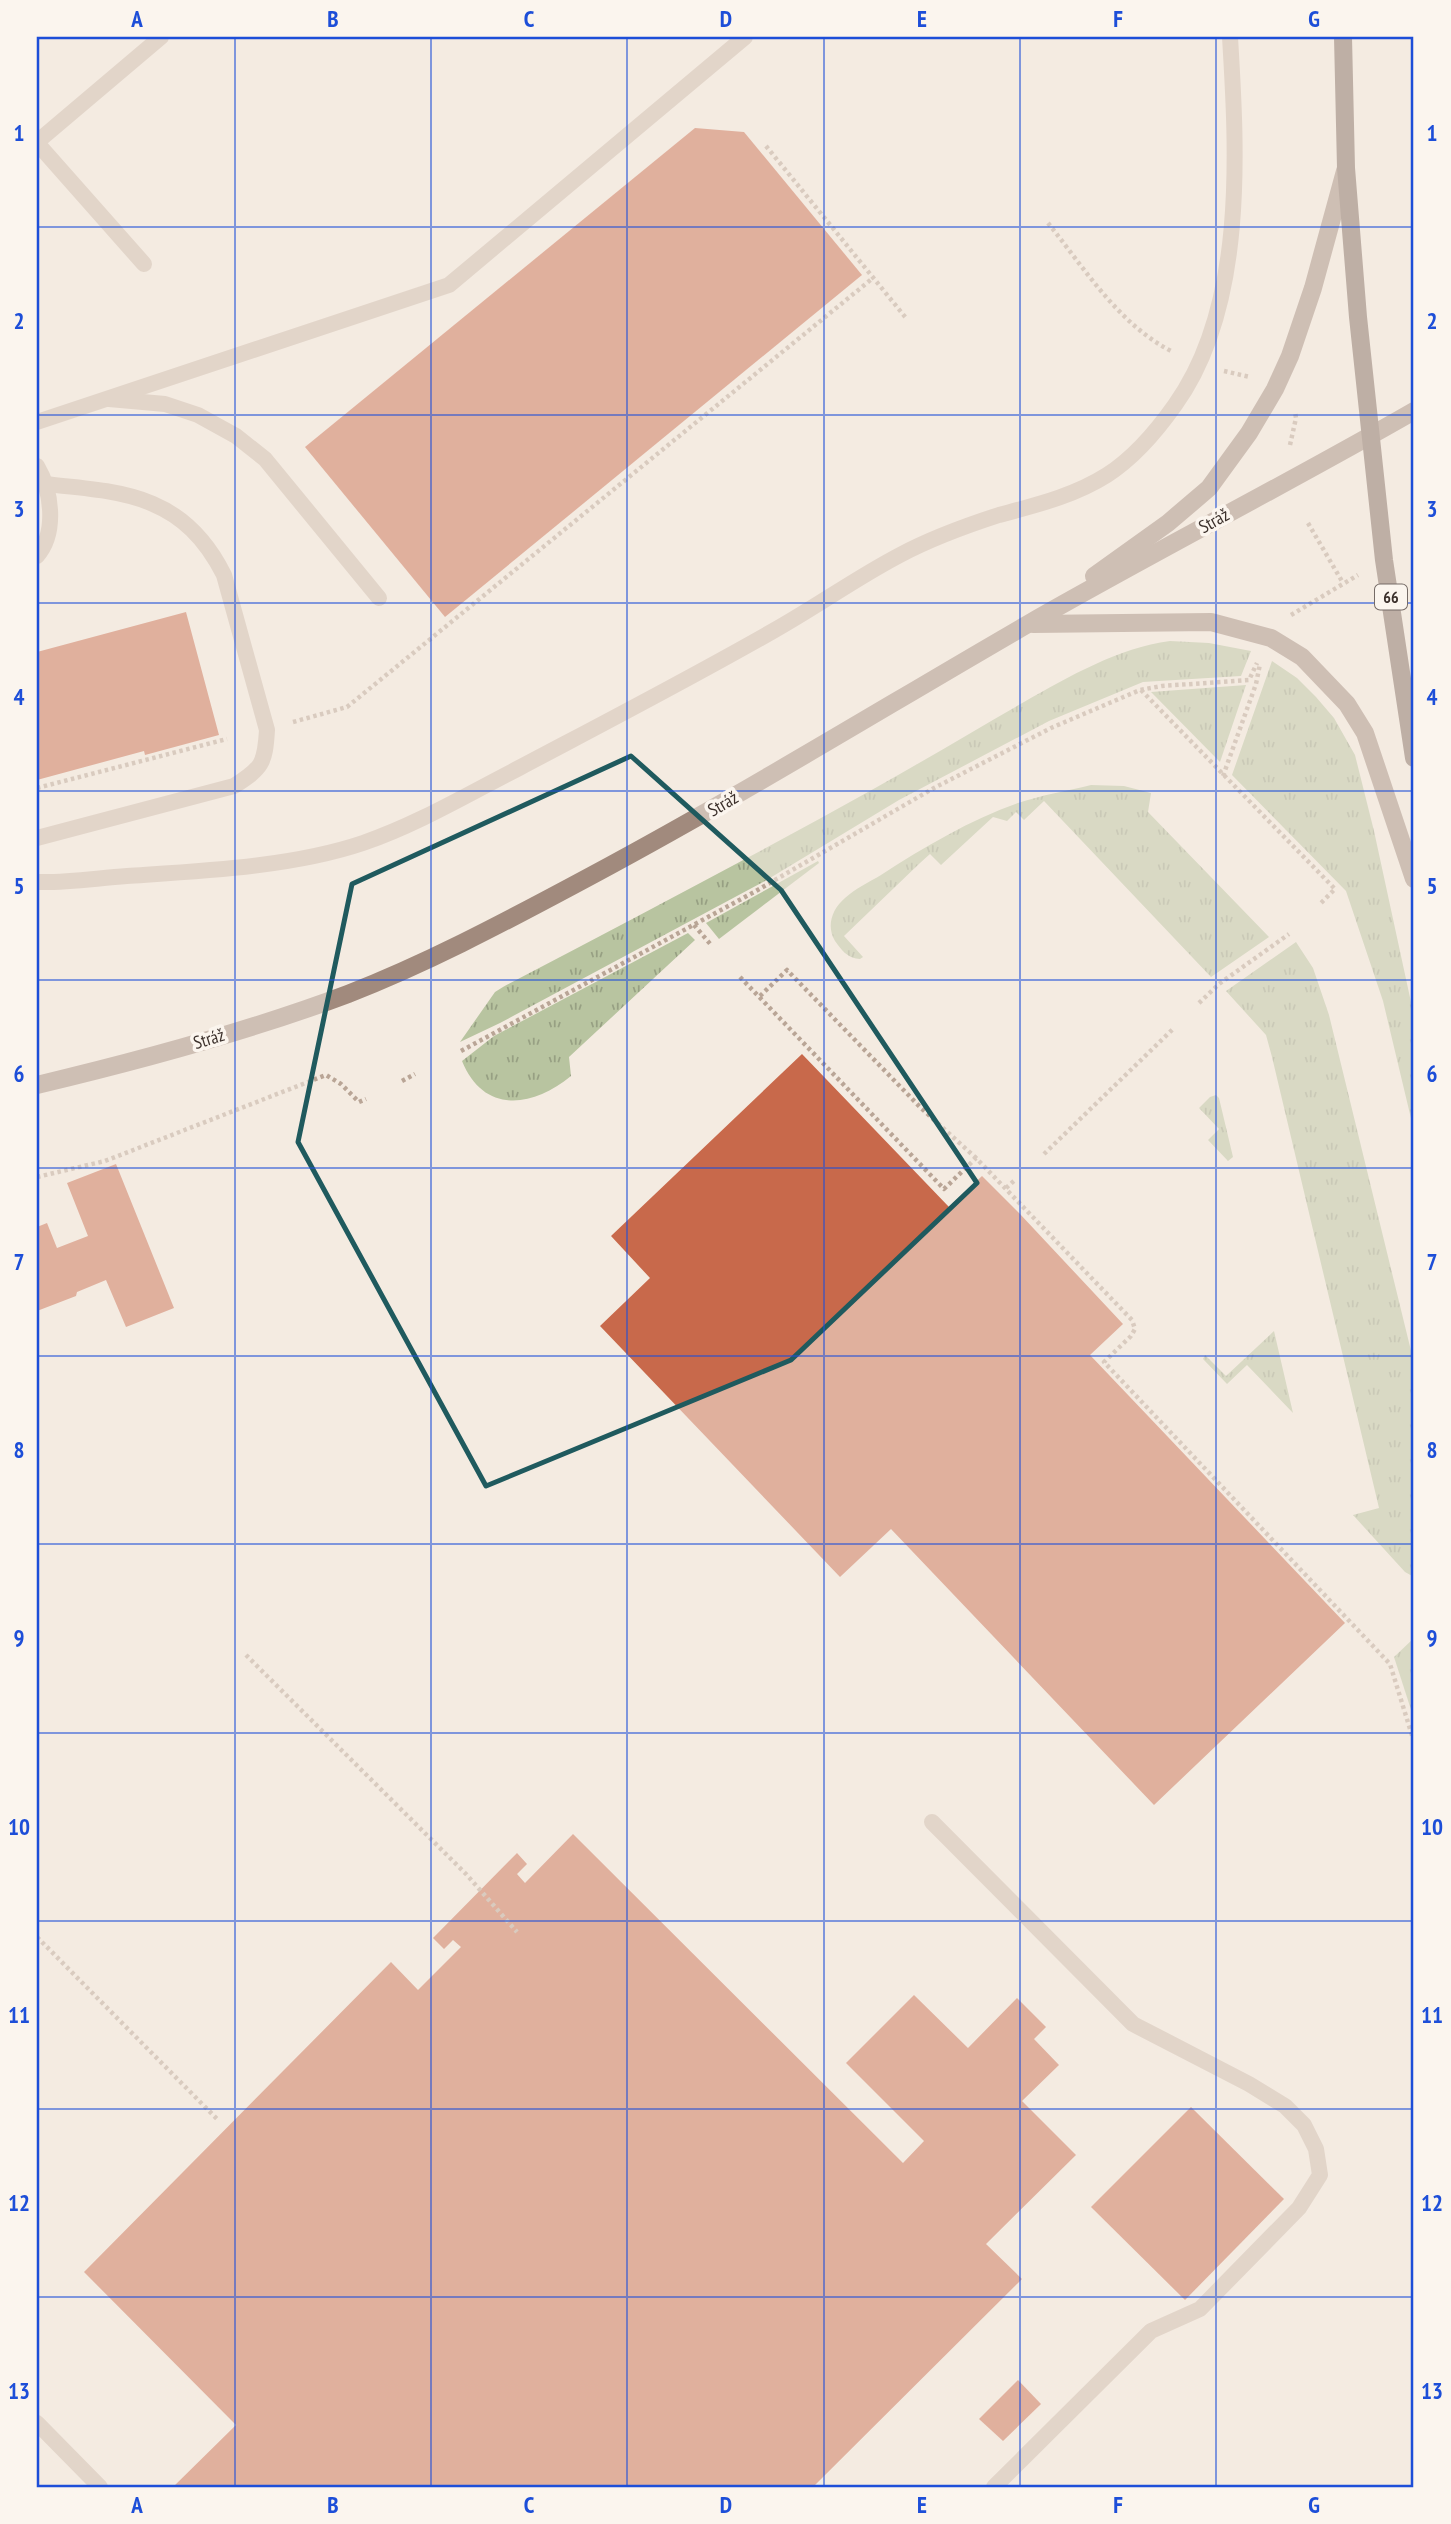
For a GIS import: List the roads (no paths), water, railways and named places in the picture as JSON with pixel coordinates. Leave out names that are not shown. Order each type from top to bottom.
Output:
[{"type":"main road","name":"66","points":[[1343,37],[1346,168],[1371,436],[1384,559],[1414,758]]},
{"type":"street","points":[[1029,624],[1187,508],[1209,488],[1236,453],[1275,389],[1290,356],[1313,288],[1346,168]]},
{"type":"street","name":"Stráž","points":[[37,1085],[128,1063],[258,1025],[349,993],[430,959],[695,820],[1029,624],[1414,411]]},
{"type":"street","points":[[1029,624],[1211,622],[1271,638],[1302,657],[1347,704],[1365,733],[1414,879]]},
{"type":"lane","points":[[144,264],[37,142],[161,37]]},
{"type":"lane","points":[[37,422],[449,285],[745,37]]},
{"type":"lane","points":[[37,882],[190,872],[314,855],[362,844],[424,818],[606,724],[779,628],[901,555],[948,532],[1055,501],[1106,476],[1143,446],[1178,402],[1199,364],[1220,299],[1233,232],[1234,113],[1231,43]]},
{"type":"lane","points":[[103,399],[165,404],[198,415],[236,436],[265,459],[379,598]]},
{"type":"lane","points":[[37,466],[45,484],[50,521],[48,537],[37,556]]},
{"type":"lane","points":[[37,838],[234,786],[258,771],[266,751],[267,730],[224,575],[202,539],[184,521],[163,507],[139,498],[103,490],[45,484]]},
{"type":"lane","points":[[932,1822],[1133,2024],[1250,2084],[1286,2106],[1304,2125],[1316,2149],[1320,2175],[1299,2208],[1200,2309],[1151,2331],[994,2487]]},
{"type":"lane","points":[[37,2423],[100,2487]]}]
